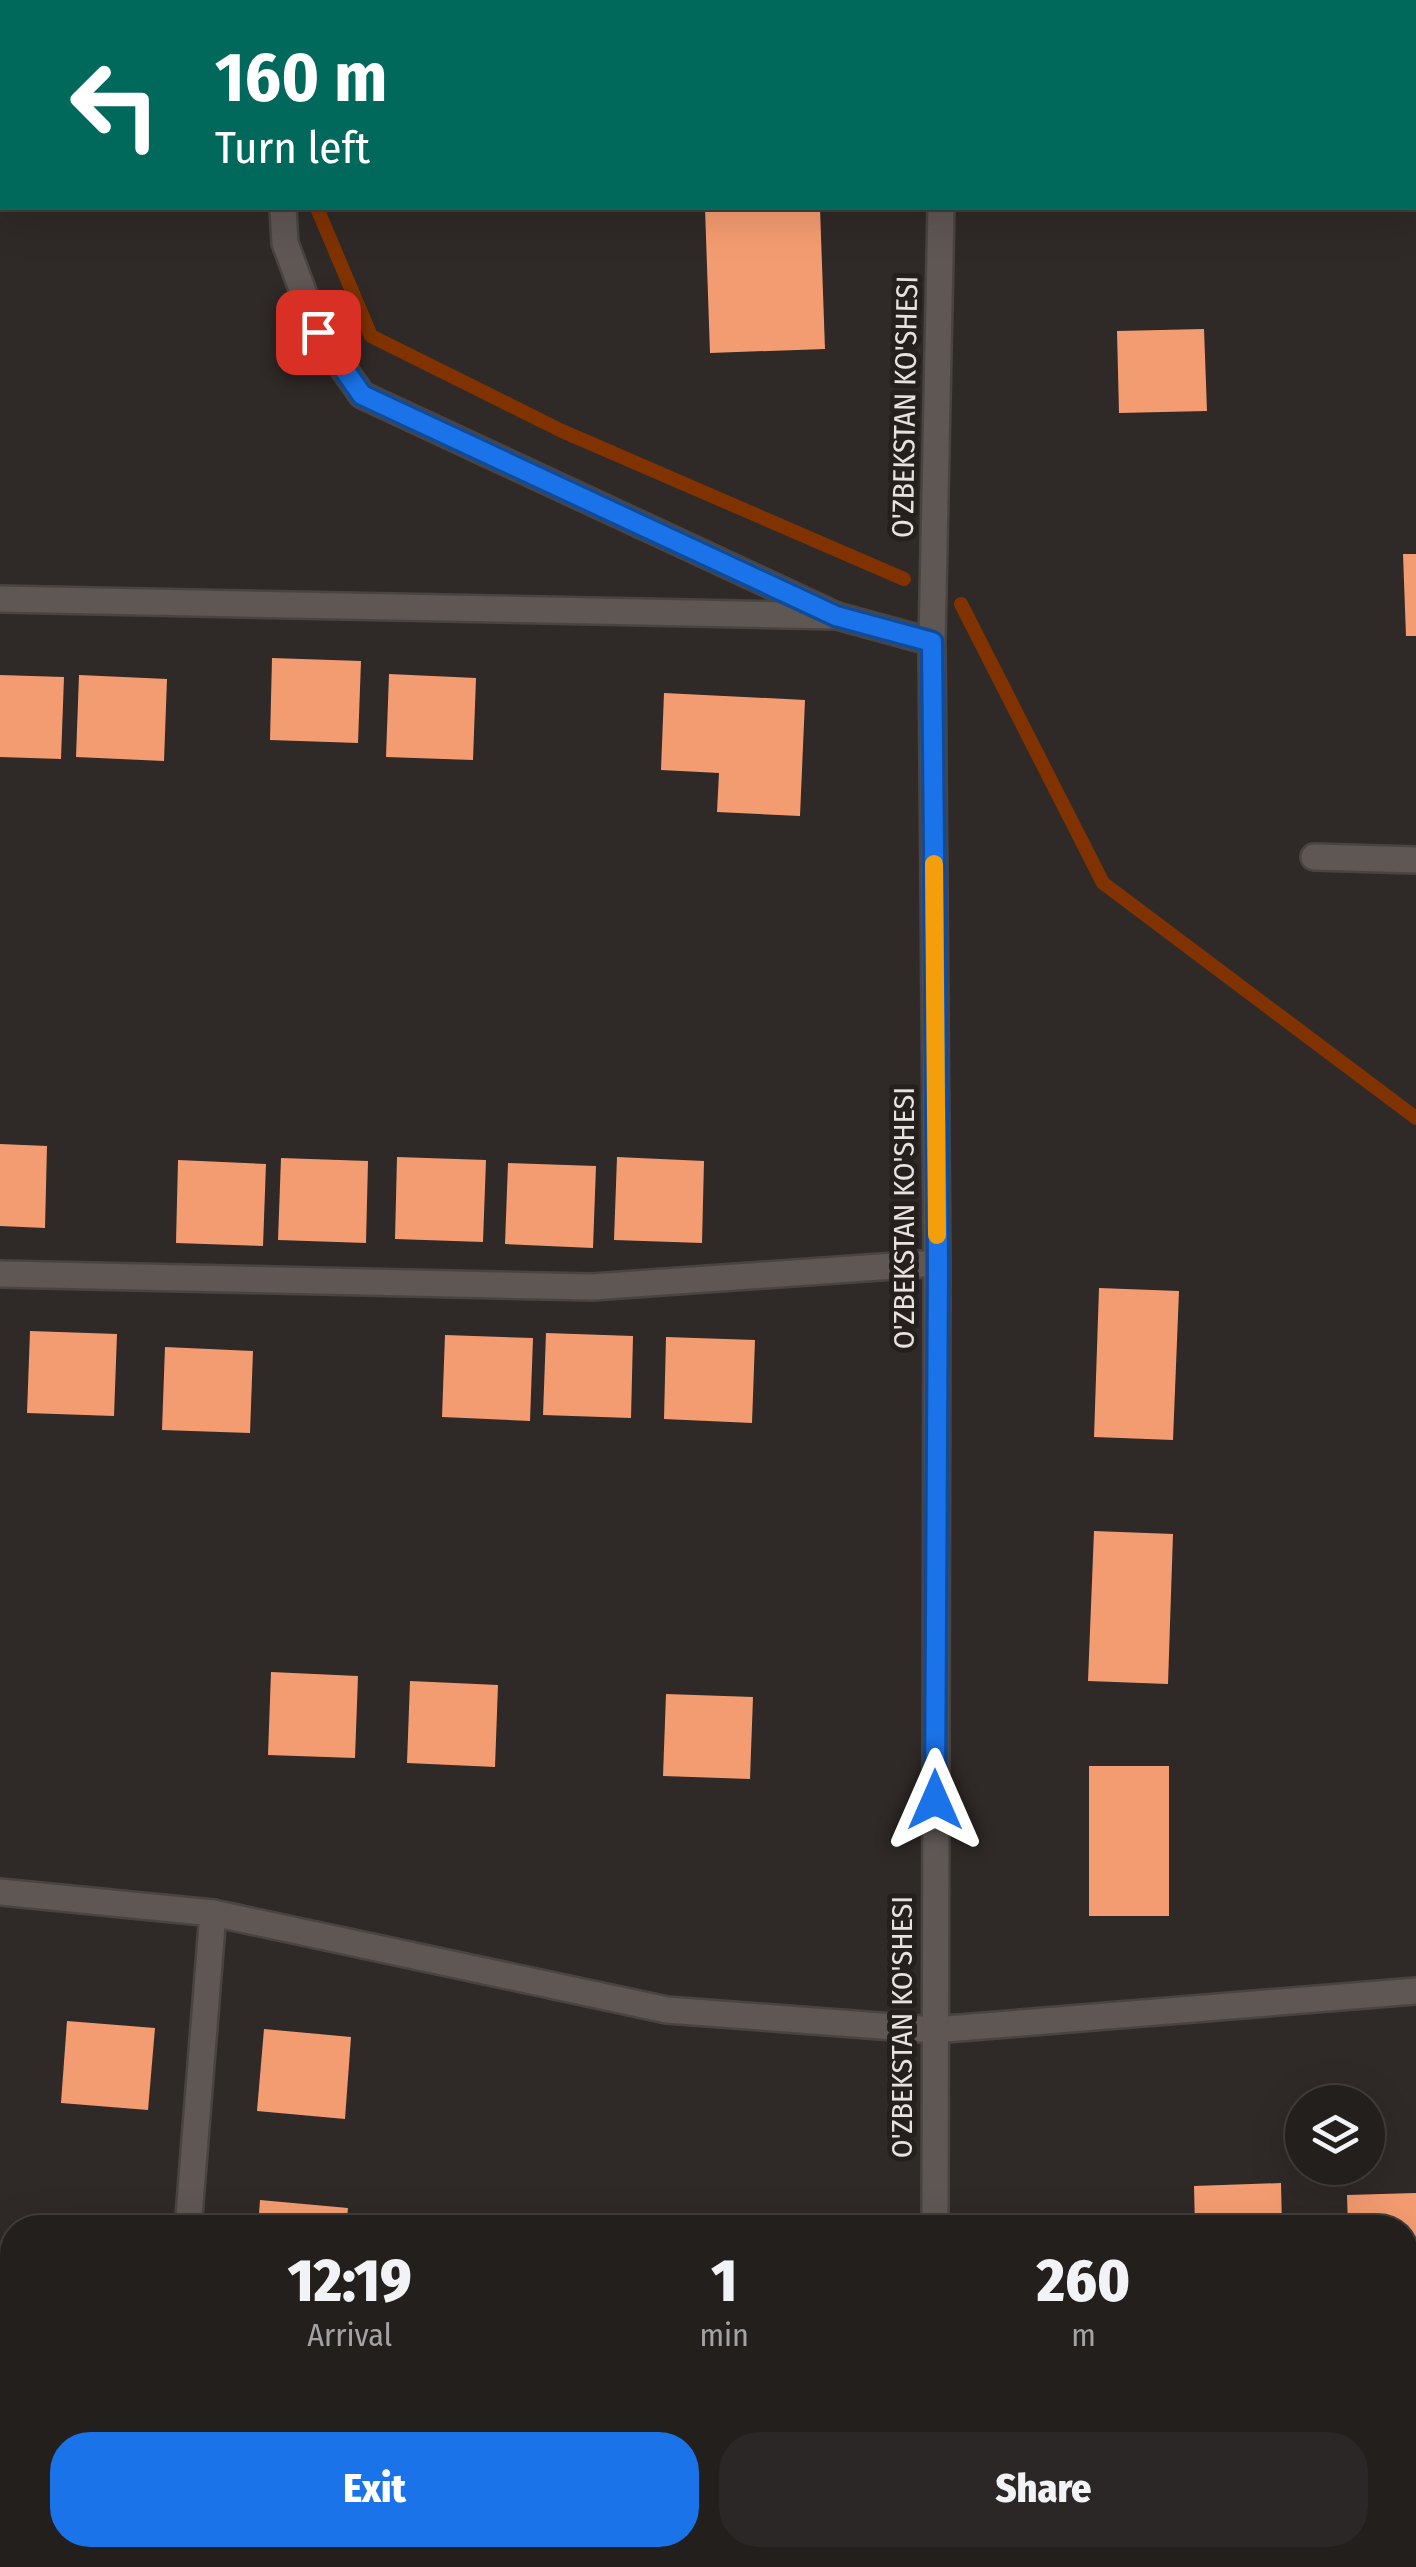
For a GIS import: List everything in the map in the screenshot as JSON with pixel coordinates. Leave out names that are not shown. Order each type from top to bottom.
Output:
[{"type":"street","points":[[283,210],[286,242],[318,332],[362,395],[836,616],[932,642]]},
{"type":"street","name":"O'ZBEKSTAN KO'SHESI","points":[[934,2215],[938,1263],[932,642],[941,210]]},
{"type":"street","points":[[0,599],[836,616]]},
{"type":"street","points":[[1314,857],[1416,860]]},
{"type":"street","points":[[0,1274],[592,1287],[938,1263]]},
{"type":"street","points":[[0,1892],[213,1913],[668,2010],[934,2030],[1416,1991]]},
{"type":"street","points":[[189,2215],[213,1913]]},
{"type":"building","points":[[705,210],[820,210],[825,349],[710,353]]},
{"type":"building","points":[[1204,329],[1207,411],[1119,413],[1117,331]]},
{"type":"building","points":[[1403,554],[1416,554],[1416,636],[1406,636]]},
{"type":"building","points":[[272,658],[361,661],[358,743],[270,740]]},
{"type":"building","points":[[389,674],[476,678],[473,760],[386,757]]},
{"type":"building","points":[[0,675],[64,677],[61,759],[0,757]]},
{"type":"building","points":[[79,675],[167,679],[164,761],[76,757]]},
{"type":"building","points":[[664,693],[805,700],[800,816],[717,812],[719,773],[661,770]]},
{"type":"building","points":[[0,1144],[47,1146],[45,1228],[0,1226]]},
{"type":"building","points":[[397,1157],[486,1160],[483,1242],[395,1239]]},
{"type":"building","points":[[617,1157],[704,1161],[702,1243],[614,1240]]},
{"type":"building","points":[[281,1158],[368,1161],[366,1243],[278,1240]]},
{"type":"building","points":[[178,1160],[266,1164],[263,1246],[176,1243]]},
{"type":"building","points":[[508,1163],[596,1166],[593,1248],[505,1244]]},
{"type":"building","points":[[1099,1288],[1179,1291],[1173,1440],[1094,1437]]},
{"type":"building","points":[[30,1331],[117,1334],[114,1416],[27,1413]]},
{"type":"building","points":[[546,1333],[633,1336],[631,1418],[543,1415]]},
{"type":"building","points":[[445,1335],[533,1338],[530,1421],[442,1417]]},
{"type":"building","points":[[666,1337],[755,1340],[752,1423],[664,1419]]},
{"type":"building","points":[[165,1347],[253,1351],[250,1433],[162,1430]]},
{"type":"building","points":[[1094,1531],[1173,1534],[1168,1684],[1088,1681]]},
{"type":"building","points":[[271,1672],[358,1676],[355,1758],[268,1755]]},
{"type":"building","points":[[410,1681],[498,1685],[495,1767],[407,1763]]},
{"type":"building","points":[[666,1694],[753,1697],[750,1779],[663,1776]]},
{"type":"building","points":[[1089,1766],[1169,1766],[1169,1916],[1089,1916]]},
{"type":"building","points":[[67,2021],[155,2028],[148,2110],[61,2103]]},
{"type":"building","points":[[264,2029],[351,2037],[345,2119],[257,2111]]},
{"type":"building","points":[[1281,2183],[1282,2215],[1195,2215],[1194,2186]]},
{"type":"building","points":[[1416,2193],[1416,2215],[1348,2215],[1347,2195]]},
{"type":"building","points":[[260,2200],[348,2208],[347,2215],[259,2215]]},
{"type":"waterway","points":[[318,210],[371,336],[562,431],[904,579]]},
{"type":"waterway","points":[[961,604],[1103,883],[1416,1118]]},
{"type":"slow traffic","points":[[934,864],[937,1235]]},
{"type":"route","points":[[318,332],[362,395],[836,616],[932,642],[938,1263],[935,1800]]}]
